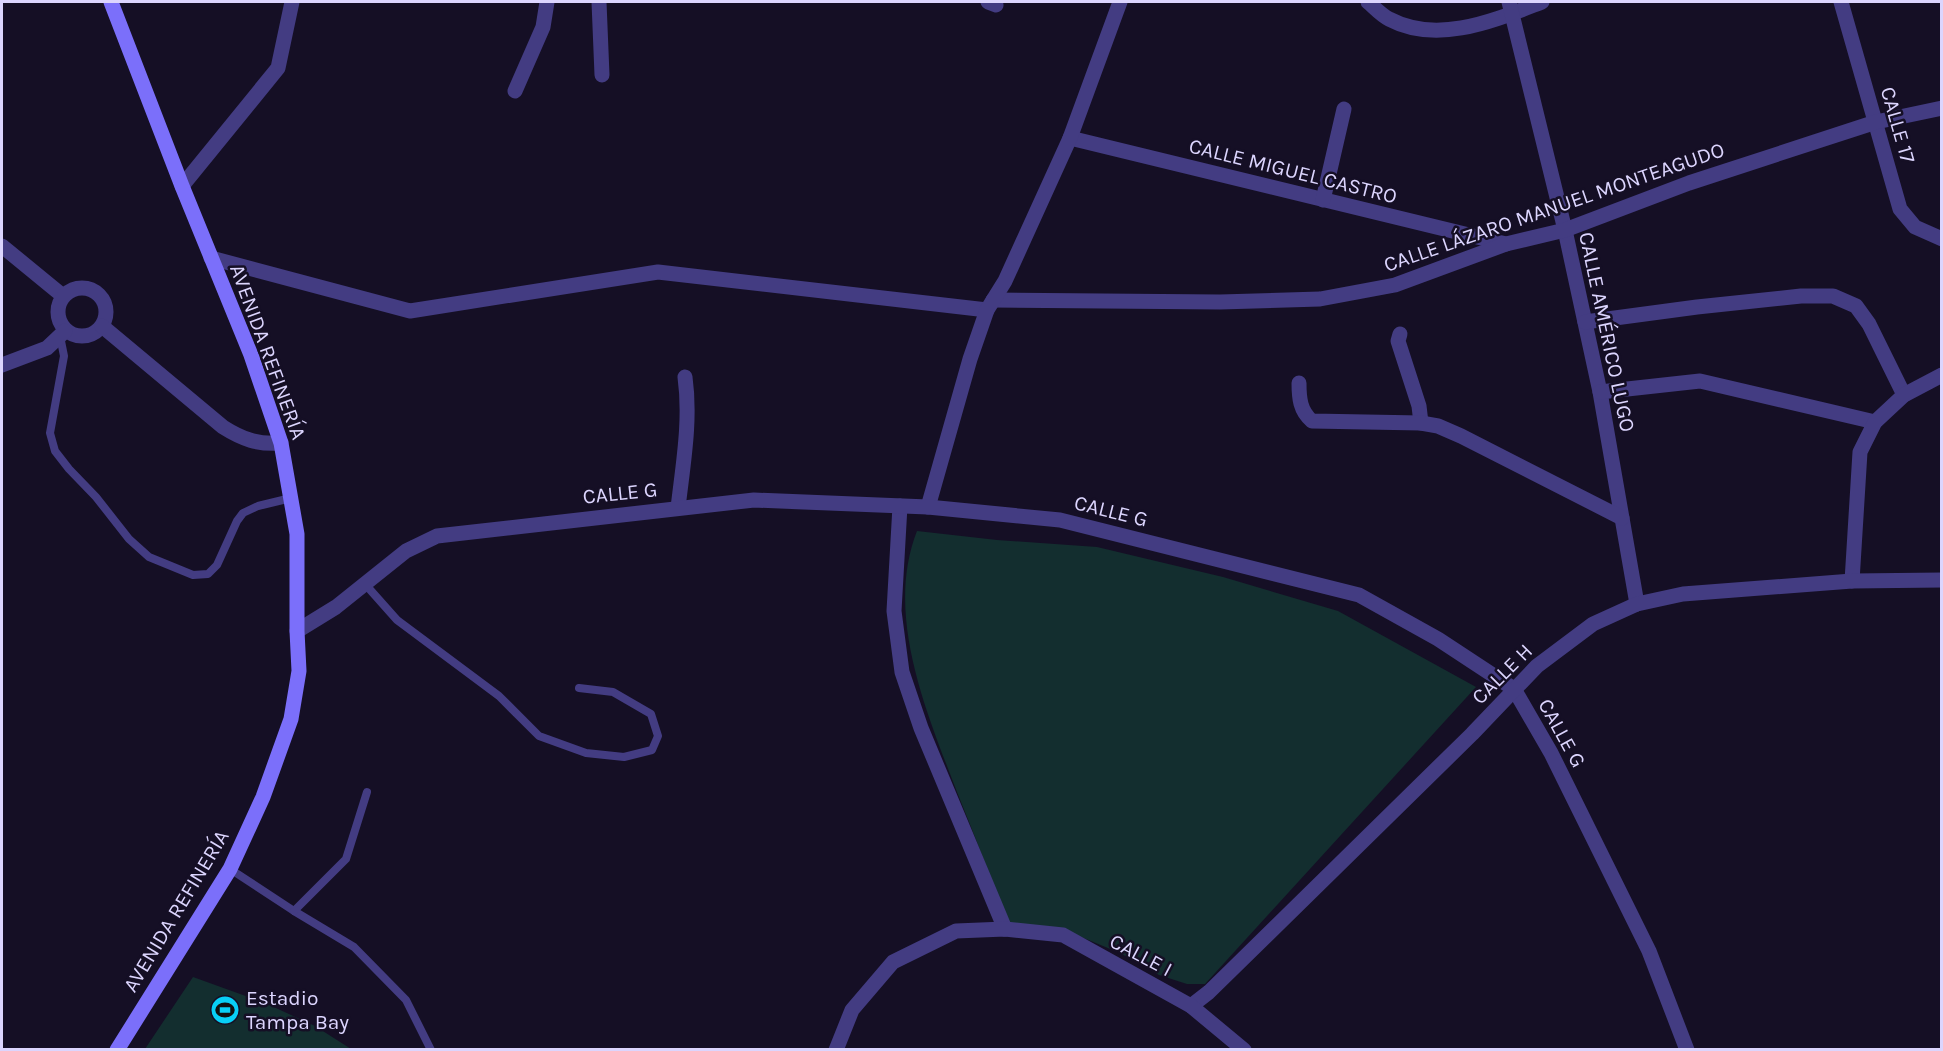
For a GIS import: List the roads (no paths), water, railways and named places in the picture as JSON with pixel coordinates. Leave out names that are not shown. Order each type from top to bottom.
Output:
[{"type":"main road","name":"AVENIDA REFINERÍA","points":[[111,2],[182,186],[251,355],[281,443],[297,534],[299,671],[291,719],[263,797],[230,869],[117,1050]]},
{"type":"street","points":[[182,186],[278,68],[292,2]]},
{"type":"street","points":[[515,91],[543,27],[547,2]]},
{"type":"street","points":[[599,2],[602,75]]},
{"type":"street","points":[[928,507],[970,359],[990,305],[1005,281],[1070,138],[1120,2]]},
{"type":"street","points":[[1368,2],[1388,19],[1419,30],[1457,30],[1510,8],[1542,2]]},
{"type":"street","name":"CALLE 17","points":[[1841,2],[1900,209],[1915,227],[1941,239]]},
{"type":"street","name":"CALLE AMÉRICO LUGO","points":[[1510,8],[1565,230],[1600,392],[1637,604]]},
{"type":"street","name":"CALLE LÁZARO MANUEL MONTEAGUDO","points":[[211,258],[410,311],[658,272],[990,305],[1320,299],[1395,285],[1506,244],[1565,230],[1689,183],[1876,122],[1941,108]]},
{"type":"street","points":[[1323,200],[1344,109]]},
{"type":"street","name":"CALLE MIGUEL CASTRO","points":[[1070,138],[1506,244]]},
{"type":"street","points":[[2,246],[63,296]]},
{"type":"street","points":[[86,288],[97,293],[104,302],[106,314],[102,326],[92,335],[78,337],[63,333],[58,321],[57,308],[63,296],[73,289],[86,288]]},
{"type":"street","points":[[1585,322],[1778,298],[1833,296],[1856,306],[1869,324],[1904,395]]},
{"type":"street","points":[[102,326],[223,427],[243,439],[264,444],[281,443]]},
{"type":"street","points":[[2,364],[47,348],[63,333]]},
{"type":"street","points":[[1400,334],[1398,341],[1419,406],[1421,423]]},
{"type":"street","points":[[1852,581],[1860,452],[1875,422],[1904,395],[1941,375]]},
{"type":"street","points":[[678,508],[688,426],[689,403],[686,377]]},
{"type":"street","points":[[1600,392],[1700,381],[1875,422]]},
{"type":"street","points":[[1299,383],[1299,400],[1305,416],[1312,421],[1421,423],[1438,426],[1622,518]]},
{"type":"street","name":"CALLE G","points":[[297,630],[336,607],[406,550],[437,536],[754,500],[928,507],[1060,520],[1359,595],[1438,639],[1514,689],[1551,753],[1649,951],[1686,1050]]},
{"type":"street","points":[[900,506],[894,611],[902,672],[921,728],[1005,929]]},
{"type":"street","name":"CALLE H","points":[[1191,1006],[1209,992],[1472,734],[1537,666],[1593,624],[1637,604],[1683,594],[1852,581],[1941,580]]},
{"type":"street","name":"CALLE I","points":[[836,1050],[852,1010],[893,962],[956,930],[1005,929],[1063,935],[1191,1006],[1244,1050]]},
{"type":"lane","points":[[63,333],[64,356],[50,433],[56,451],[129,539],[149,557],[193,575],[208,574],[217,566],[237,521],[243,513],[258,506],[291,498]]},
{"type":"lane","points":[[365,584],[397,620],[499,696],[539,736],[586,753],[624,758],[652,750],[658,736],[651,714],[613,692],[579,688]]},
{"type":"lane","points":[[294,911],[346,859],[367,792]]},
{"type":"lane","points":[[230,869],[354,947],[406,1000],[431,1050]]},
{"type":"place","name":"Estadio Tampa Bay","points":[[225,1010]]}]
